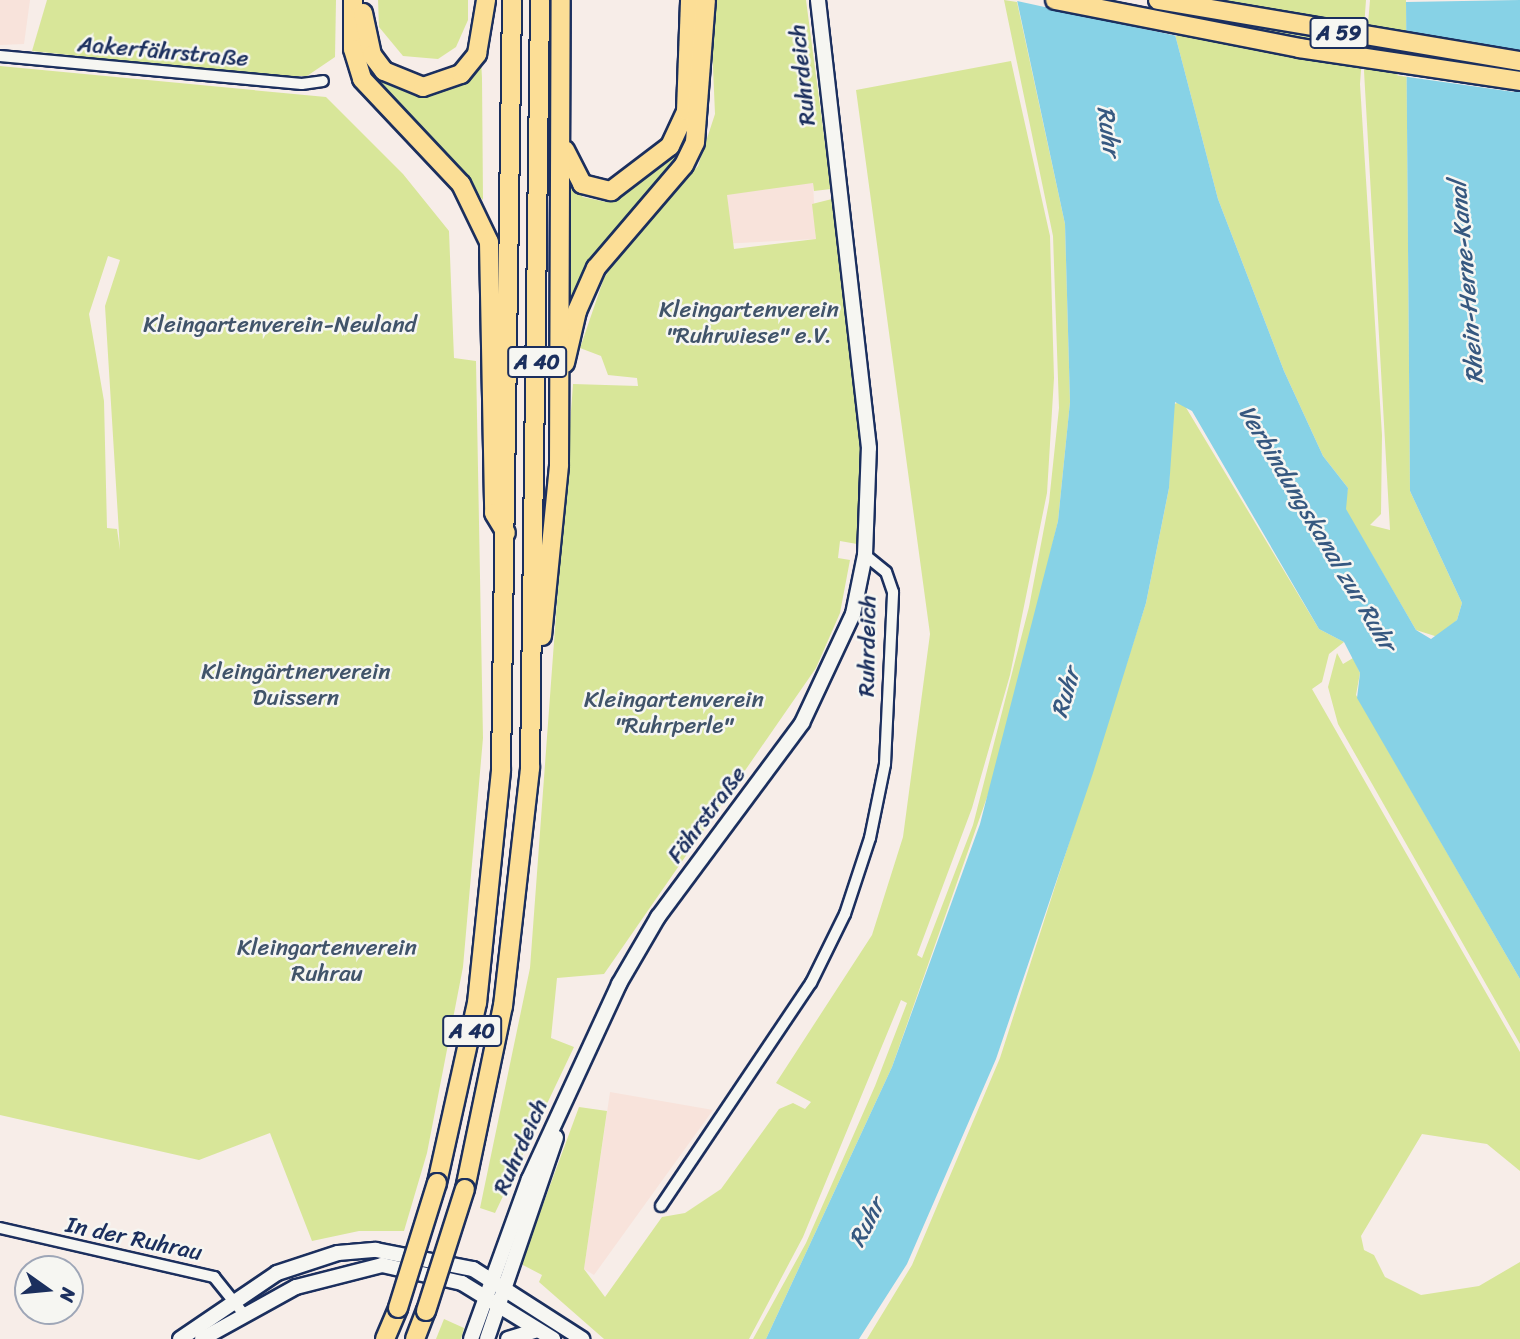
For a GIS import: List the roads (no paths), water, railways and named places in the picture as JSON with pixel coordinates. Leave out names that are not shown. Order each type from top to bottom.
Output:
[{"type":"highway","points":[[353,0],[353,49],[362,79],[468,193],[489,242],[494,513],[506,534]]},
{"type":"highway","points":[[363,0],[372,55],[401,82],[423,87],[461,74],[477,54],[486,0]]},
{"type":"highway","points":[[505,0],[513,127]]},
{"type":"highway","name":"A 40","points":[[385,1339],[398,1308],[437,1183],[466,1062],[489,915],[502,743],[513,127],[512,0]]},
{"type":"highway","name":"A 40","points":[[415,1339],[465,1189],[522,880],[535,667],[540,0]]},
{"type":"highway","points":[[535,667],[558,513],[561,0]]},
{"type":"highway","points":[[561,85],[565,159],[572,172],[594,190],[628,184],[670,146],[687,111],[690,0]]},
{"type":"highway","points":[[560,397],[574,320],[596,268],[684,165],[695,142],[706,0]]},
{"type":"highway","name":"A 59","points":[[1055,0],[1325,53],[1520,81]]},
{"type":"highway","name":"A 59","points":[[1158,0],[1520,61]]},
{"type":"main road","name":"Ruhrdeich","points":[[818,0],[866,411],[865,555]]},
{"type":"main road","name":"Fährstraße","points":[[569,1097],[619,984],[658,917],[777,761],[829,678],[853,614],[865,555]]},
{"type":"main road","name":"Ruhrdeich","points":[[471,1339],[499,1281],[569,1097]]},
{"type":"main road","points":[[180,1339],[233,1299],[304,1263],[376,1250],[446,1259],[499,1281],[582,1339]]},
{"type":"main road","points":[[202,1339],[243,1313],[310,1281],[382,1265],[438,1274],[491,1300],[553,1339]]},
{"type":"main road","name":"Ruhrdeich","points":[[487,1339],[491,1300]]},
{"type":"main road","points":[[508,1339],[537,1330]]},
{"type":"street","name":"Aakerfährstraße","points":[[0,56],[302,84],[323,81]]},
{"type":"street","name":"Ruhrdeich","points":[[661,1206],[810,983],[845,914],[870,838],[885,764],[893,592],[887,572],[865,555]]},
{"type":"street","name":"In der Ruhrau","points":[[0,1228],[157,1269],[208,1275],[233,1299],[243,1313]]},
{"type":"water","points":[[1017,0],[1166,0],[1218,199],[1284,371],[1323,456],[1348,488],[1346,509],[1416,630],[1431,639],[1457,620],[1462,603],[1410,491],[1406,2],[1520,0],[1520,979],[1357,698],[1360,673],[1344,642],[1319,629],[1192,411],[1175,402],[1169,488],[1146,603],[1093,773],[996,1059],[907,1264],[859,1339],[766,1339],[892,1067],[980,824],[1058,521],[1070,402],[1065,224]]},
{"type":"water label","name":"Ruhr","points":[[1108,131]]},
{"type":"water label","name":"Rhein-Herne-Kanal","points":[[1467,282]]},
{"type":"water label","name":"Verbindungskanal zur Ruhr","points":[[1317,528]]},
{"type":"water label","name":"Ruhr","points":[[1066,693]]},
{"type":"water label","name":"Ruhr","points":[[867,1223]]},
{"type":"park label","name":"Kleingartenverein \"Ruhrwiese\" e.V.","points":[[749,323]]},
{"type":"park label","name":"Kleingartenverein-Neuland","points":[[280,325]]},
{"type":"park label","name":"Kleingärtnerverein Duissern","points":[[296,685]]},
{"type":"park label","name":"Kleingartenverein \"Ruhrperle\"","points":[[674,713]]},
{"type":"park label","name":"Kleingartenverein Ruhrau","points":[[327,961]]}]
